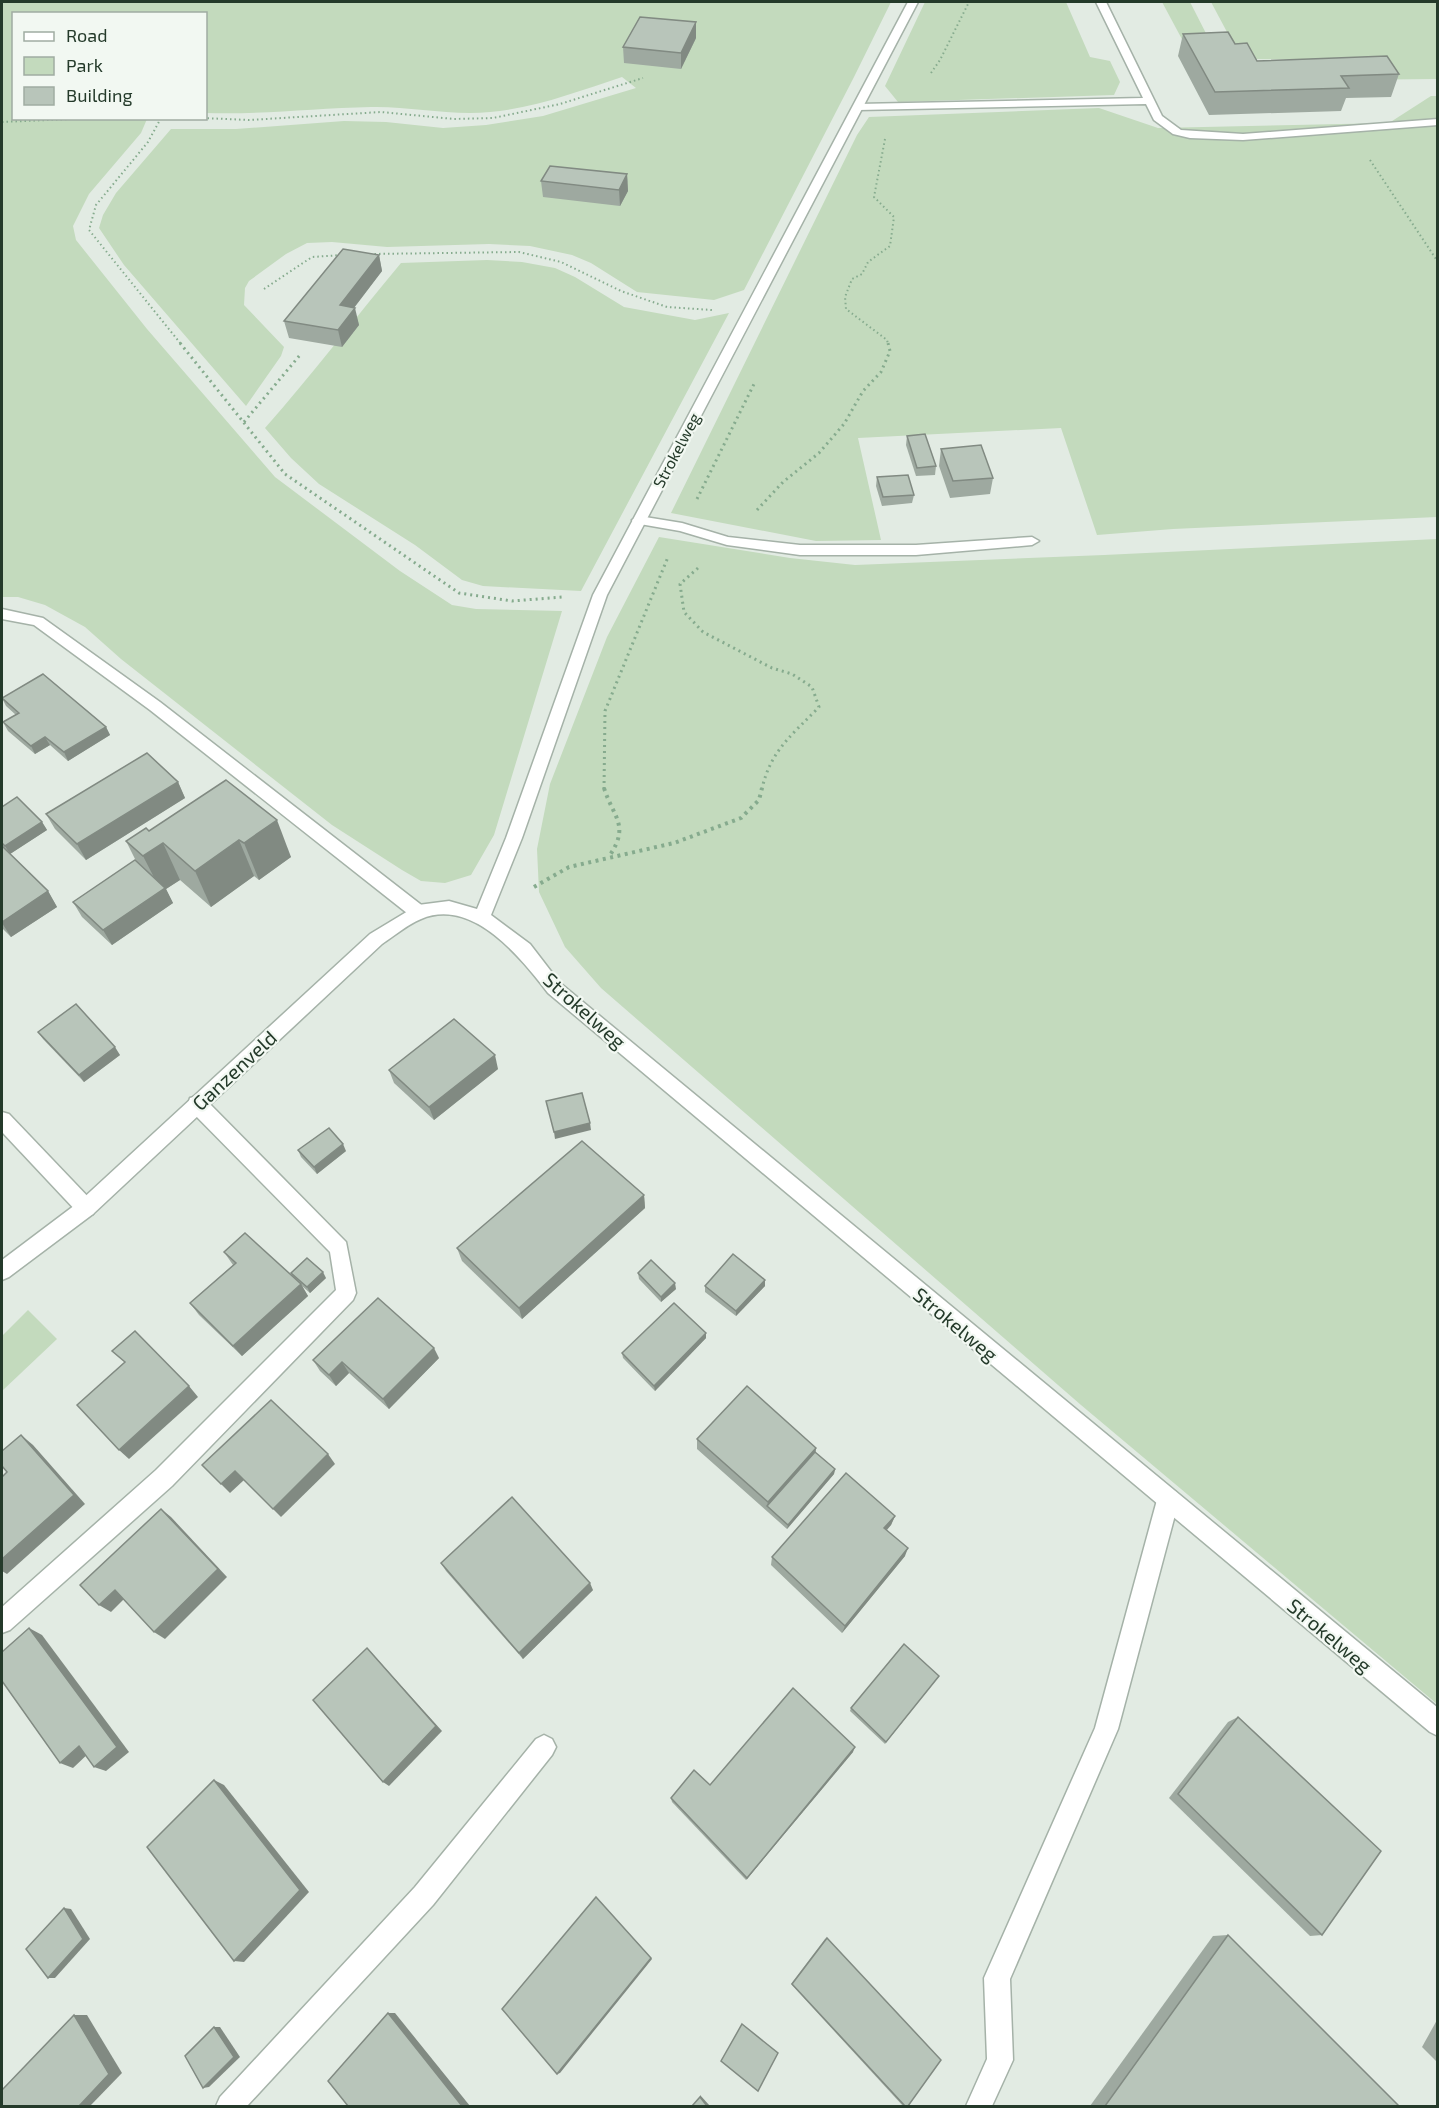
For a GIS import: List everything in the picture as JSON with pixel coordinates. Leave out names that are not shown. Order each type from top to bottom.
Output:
[{"type":"street","name":"Strokelweg","points":[[913,2],[600,595],[514,838],[482,917],[524,949],[554,988],[1437,1724]]},
{"type":"street","points":[[1101,2],[1158,118],[1177,132],[1190,135],[1243,137],[1437,122]]},
{"type":"street","points":[[858,107],[1150,101]]},
{"type":"street","points":[[639,520],[682,527],[727,541],[800,550],[916,550],[1032,541]]},
{"type":"street","points":[[2,614],[38,621],[155,706],[418,912]]},
{"type":"street","name":"Ganzenveld","points":[[2,1271],[86,1208],[376,939],[418,912],[449,908],[482,917]]},
{"type":"street","points":[[2,1622],[164,1478],[346,1293],[339,1248],[197,1104]]},
{"type":"street","points":[[2,1120],[86,1208]]},
{"type":"street","points":[[979,2106],[1000,2060],[997,1978],[1106,1729],[1168,1500]]},
{"type":"street","points":[[229,2106],[424,1896],[544,1747]]},
{"type":"path","points":[[207,118],[249,120],[381,112],[454,119],[493,118],[560,104],[643,78]]},
{"type":"path","points":[[2,122],[48,120]]},
{"type":"path","points":[[160,120],[148,142],[96,205],[89,230],[285,474],[459,593],[512,601],[600,595]]},
{"type":"path","points":[[1349,129],[1437,262]]},
{"type":"path","points":[[878,145],[885,138]]},
{"type":"path","points":[[361,254],[519,252],[561,262],[621,291],[667,307],[706,311],[756,299]]},
{"type":"path","points":[[264,288],[312,257],[351,255]]},
{"type":"path","points":[[244,422],[300,355]]},
{"type":"path","points":[[482,917],[569,867],[610,856],[620,840],[619,824],[604,789],[605,711],[682,527],[758,374]]},
{"type":"green space","points":[[2,2],[891,2],[744,290],[714,300],[637,292],[591,263],[572,255],[530,246],[489,244],[387,247],[332,242],[307,243],[286,254],[249,281],[245,288],[244,305],[284,347],[281,356],[246,406],[124,265],[99,228],[103,215],[116,193],[171,129],[236,129],[344,121],[386,122],[443,128],[486,125],[543,116],[636,88],[622,77],[541,103],[507,110],[475,113],[371,107],[207,113],[207,12],[12,12],[12,120],[147,120],[141,133],[89,194],[73,226],[76,240],[147,329],[275,477],[400,571],[452,605],[476,609],[562,611],[494,835],[471,875],[445,883],[421,881],[402,870],[332,825],[121,659],[85,627],[45,605],[18,597],[2,597]]},
{"type":"green space","points":[[925,2],[1066,2],[1090,57],[1110,61],[1120,82],[1114,95],[898,102],[885,86]]},
{"type":"green space","points":[[1162,2],[1190,2],[1214,49],[1191,56]]},
{"type":"green space","points":[[1211,2],[1437,2],[1437,79],[1338,80],[1325,60],[1253,59],[1235,47]]},
{"type":"green space","points":[[1431,96],[1437,96],[1437,517],[1173,529],[1097,535],[1061,428],[858,438],[881,540],[816,541],[671,513],[857,135],[869,117],[1099,108],[1158,128],[1389,123]]},
{"type":"green space","points":[[487,260],[522,262],[555,268],[575,277],[624,307],[695,320],[729,313],[581,591],[483,586],[462,580],[415,545],[319,484],[291,458],[265,428],[401,263]]},
{"type":"green space","points":[[659,537],[790,558],[855,565],[1437,539],[1437,1704],[1081,1405],[601,988],[565,947],[539,892],[537,849],[550,784],[607,637]]},
{"type":"green space","points":[[28,1310],[57,1339],[2,1391],[2,1336]]},
{"type":"building","points":[[640,17],[696,22],[681,53],[623,47]]},
{"type":"building","points":[[1228,32],[1235,44],[1247,43],[1257,61],[1387,56],[1399,74],[1341,76],[1349,88],[1215,92],[1183,34]]},
{"type":"building","points":[[550,166],[627,174],[619,190],[541,181]]},
{"type":"building","points":[[343,249],[379,255],[340,305],[355,308],[338,330],[284,321]]},
{"type":"building","points":[[925,434],[936,466],[917,468],[907,436]]},
{"type":"building","points":[[981,445],[993,478],[953,481],[941,449]]},
{"type":"building","points":[[908,475],[914,495],[883,497],[877,477]]},
{"type":"building","points":[[43,674],[106,727],[64,752],[45,737],[31,746],[3,722],[19,713],[2,698]]},
{"type":"building","points":[[147,753],[178,782],[77,844],[46,814]]},
{"type":"building","points":[[226,780],[277,820],[244,843],[239,840],[195,871],[163,843],[143,856],[126,841],[146,828],[149,831]]},
{"type":"building","points":[[17,797],[42,822],[5,846],[2,843],[2,807]]},
{"type":"building","points":[[2,846],[48,891],[2,922]]},
{"type":"building","points":[[135,860],[165,888],[103,930],[73,902]]},
{"type":"building","points":[[76,1004],[115,1047],[79,1075],[38,1032]]},
{"type":"building","points":[[454,1019],[495,1055],[429,1107],[389,1070]]},
{"type":"building","points":[[582,1093],[590,1123],[554,1132],[546,1101]]},
{"type":"building","points":[[329,1128],[343,1144],[314,1167],[298,1150]]},
{"type":"building","points":[[582,1141],[644,1195],[519,1308],[457,1248]]},
{"type":"building","points":[[245,1233],[301,1284],[233,1346],[190,1303],[236,1263],[224,1252]]},
{"type":"building","points":[[733,1254],[765,1280],[736,1311],[705,1286]]},
{"type":"building","points":[[307,1258],[323,1272],[307,1287],[291,1273]]},
{"type":"building","points":[[651,1260],[675,1283],[661,1297],[638,1273]]},
{"type":"building","points":[[378,1298],[434,1348],[383,1399],[342,1362],[329,1375],[313,1360]]},
{"type":"building","points":[[674,1303],[706,1333],[654,1386],[622,1353]]},
{"type":"building","points":[[135,1331],[189,1386],[119,1450],[77,1405],[125,1362],[112,1351]]},
{"type":"building","points":[[747,1386],[816,1448],[768,1502],[697,1439]]},
{"type":"building","points":[[271,1400],[328,1454],[273,1509],[235,1471],[221,1484],[202,1465]]},
{"type":"building","points":[[21,1435],[74,1495],[2,1559],[2,1477],[7,1472],[2,1466],[2,1451]]},
{"type":"building","points":[[815,1452],[835,1469],[788,1525],[767,1506]]},
{"type":"building","points":[[846,1473],[895,1516],[884,1528],[908,1548],[845,1626],[772,1557]]},
{"type":"building","points":[[512,1497],[590,1583],[519,1653],[441,1563]]},
{"type":"building","points":[[161,1509],[218,1569],[154,1632],[115,1590],[99,1605],[80,1585]]},
{"type":"building","points":[[29,1628],[117,1747],[94,1767],[79,1746],[60,1763],[2,1681],[2,1652]]},
{"type":"building","points":[[904,1644],[939,1676],[886,1742],[851,1708]]},
{"type":"building","points":[[367,1648],[436,1726],[383,1782],[313,1700]]},
{"type":"building","points":[[793,1688],[855,1747],[747,1878],[671,1798],[694,1770],[710,1785]]},
{"type":"building","points":[[1238,1717],[1381,1851],[1322,1935],[1178,1794]]},
{"type":"building","points":[[214,1780],[300,1890],[234,1961],[147,1847]]},
{"type":"building","points":[[596,1897],[651,1958],[557,2074],[502,2009]]},
{"type":"building","points":[[64,1908],[83,1939],[48,1978],[26,1949]]},
{"type":"building","points":[[1228,1935],[1398,2105],[1397,2106],[1105,2106]]},
{"type":"building","points":[[827,1938],[941,2060],[908,2106],[905,2106],[792,1984]]},
{"type":"building","points":[[388,2013],[462,2106],[348,2106],[328,2081]]},
{"type":"building","points":[[74,2015],[109,2074],[79,2106],[2,2106],[2,2090]]},
{"type":"building","points":[[742,2024],[778,2053],[758,2091],[721,2061]]},
{"type":"building","points":[[214,2027],[234,2057],[203,2088],[185,2056]]},
{"type":"building","points":[[700,2097],[707,2106],[692,2106]]}]
